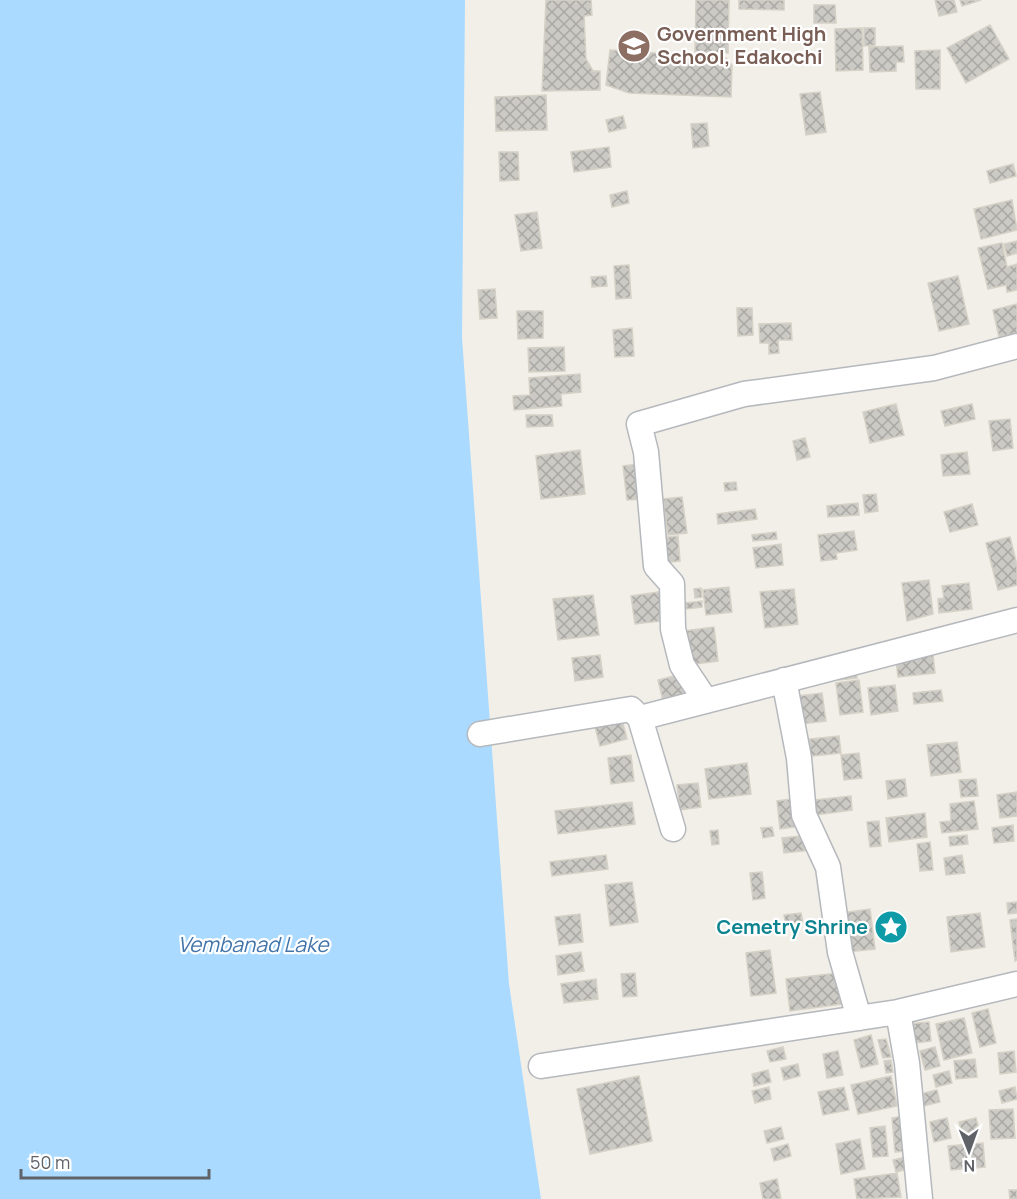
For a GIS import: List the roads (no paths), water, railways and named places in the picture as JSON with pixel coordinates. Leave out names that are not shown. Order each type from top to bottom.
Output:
[{"type":"street","points":[[706,700],[682,665],[673,629],[672,584],[656,566],[646,452],[639,424],[744,394],[934,368],[1017,346]]},
{"type":"street","points":[[639,718],[1017,620]]},
{"type":"street","points":[[784,680],[799,758],[804,815],[828,867],[840,952],[859,1018]]},
{"type":"street","points":[[480,734],[631,709],[639,718],[673,829]]},
{"type":"street","points":[[541,1066],[898,1012],[1017,984]]},
{"type":"street","points":[[898,1012],[907,1063],[920,1199]]},
{"type":"water","name":"Vembanad Lake","points":[[0,0],[465,0],[462,338],[509,984],[541,1199],[0,1199]]},
{"type":"place","name":"Government High School, Edakochi","points":[[634,46]]},
{"type":"place","name":"Cemetry Shrine","points":[[891,927]]}]
